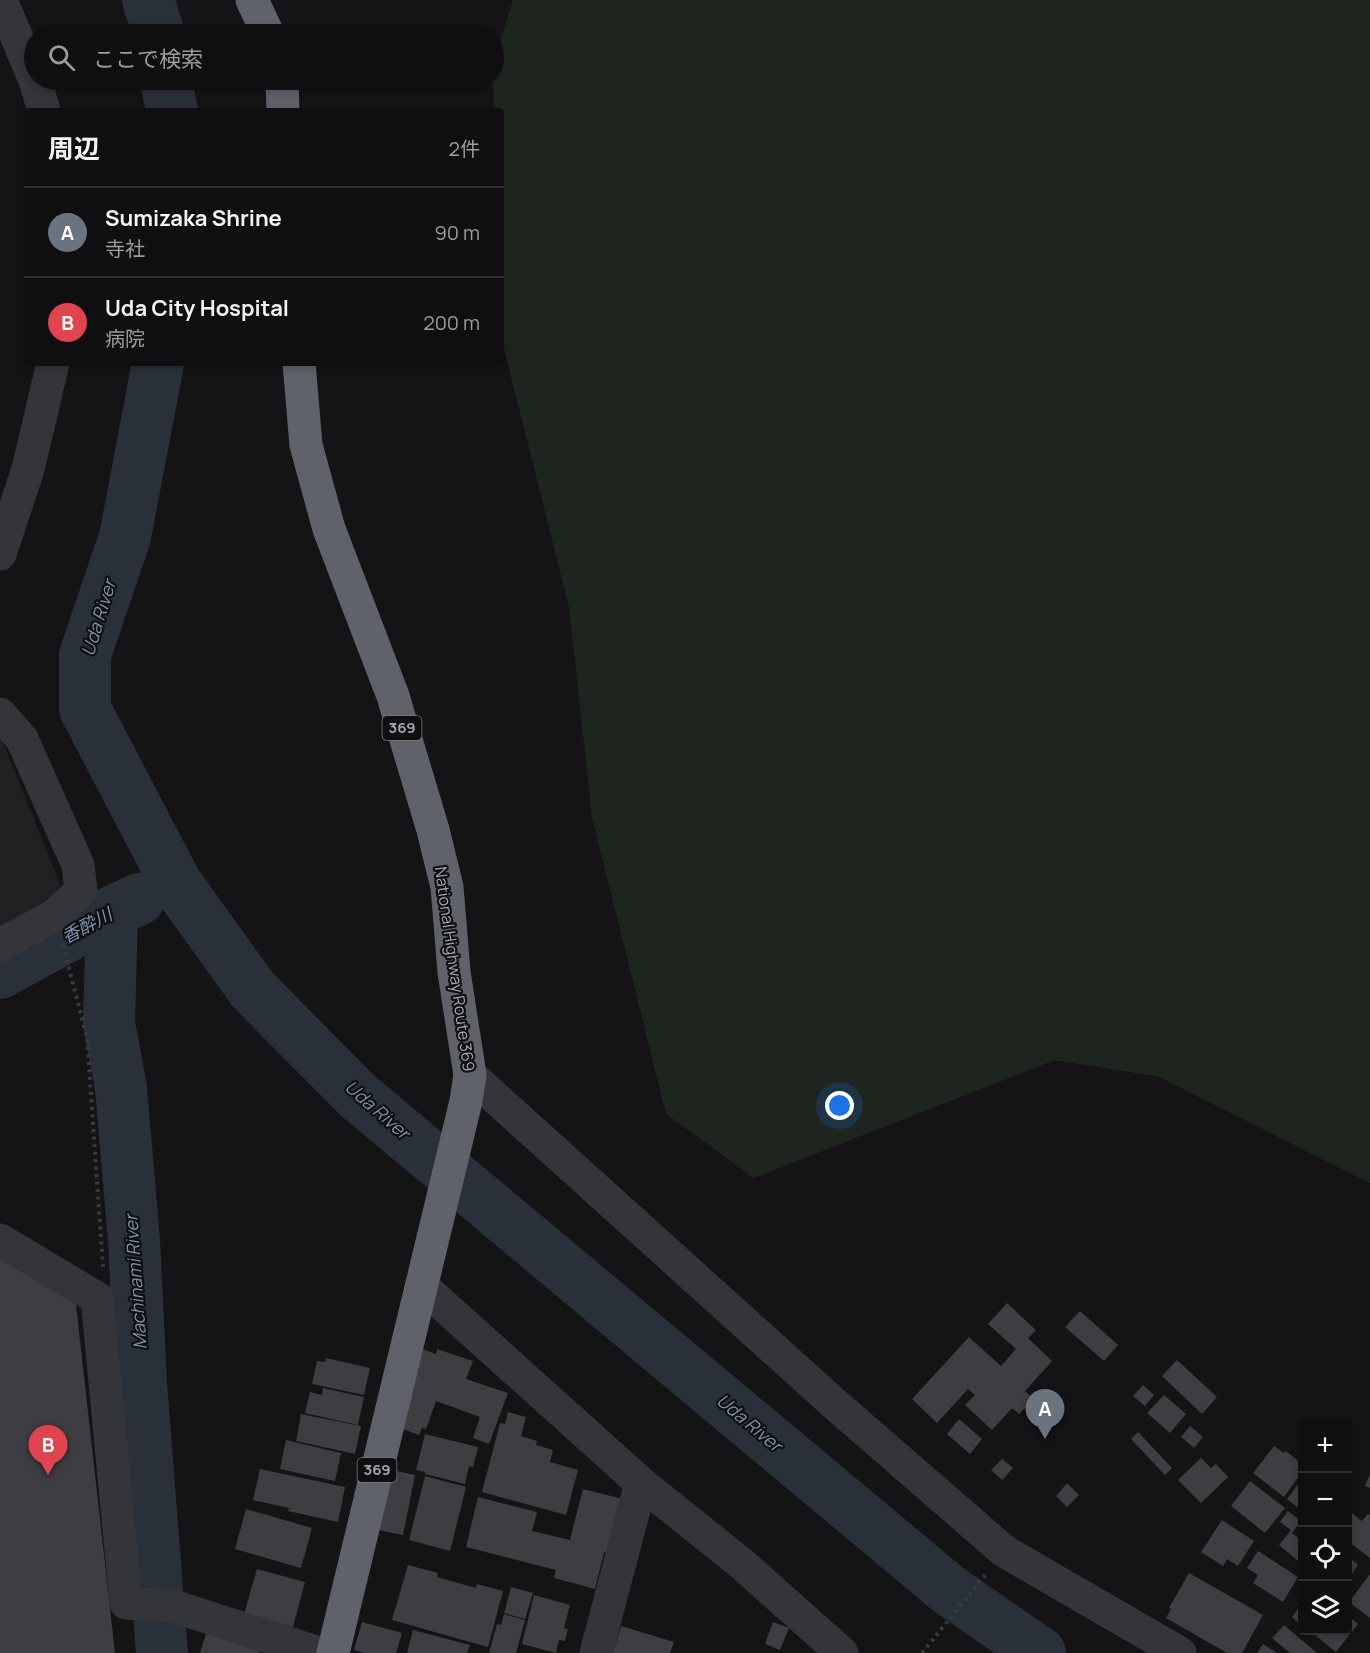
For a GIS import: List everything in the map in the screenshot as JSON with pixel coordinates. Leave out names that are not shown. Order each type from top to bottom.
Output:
[{"type":"highway","points":[[252,0],[263,24]]},
{"type":"highway","points":[[282,90],[283,108]]},
{"type":"highway","name":"National Highway Route 369","points":[[299,366],[306,445],[329,529],[393,696],[436,841],[447,887],[454,972],[468,1088],[423,1287],[333,1653]]},
{"type":"street","points":[[1,0],[24,53]]},
{"type":"street","points":[[38,90],[43,108]]},
{"type":"street","points":[[0,554],[28,469],[52,366]]},
{"type":"street","points":[[0,714],[22,739],[78,865],[81,891],[55,915],[0,945]]},
{"type":"street","points":[[468,1088],[1004,1551],[1180,1653]]},
{"type":"street","points":[[0,1240],[97,1298],[126,1603],[173,1606],[319,1653]]},
{"type":"street","points":[[423,1287],[641,1483],[742,1564],[842,1653]]},
{"type":"street","points":[[596,1653],[641,1483]]},
{"type":"path","points":[[72,981],[87,1038],[104,1264],[97,1298]]},
{"type":"path","points":[[922,1653],[1004,1551]]},
{"type":"shaded area","points":[[513,0],[1370,0],[1370,1183],[1159,1077],[1055,1060],[754,1178],[666,1114],[592,817],[569,607],[504,349],[504,108],[495,108],[493,90],[504,90],[504,29]]},
{"type":"shaded area","points":[[0,735],[66,899],[0,936]]},
{"type":"building","points":[[0,1250],[75,1296],[115,1653],[0,1653]]},
{"type":"building","points":[[1007,1303],[1036,1330],[1028,1338],[1052,1361],[1025,1391],[1034,1399],[1019,1414],[1012,1408],[992,1430],[965,1405],[975,1395],[968,1389],[937,1423],[912,1399],[969,1337],[1001,1366],[1016,1349],[988,1324]]},
{"type":"building","points":[[1080,1311],[1118,1345],[1104,1361],[1065,1327]]},
{"type":"building","points":[[422,1349],[436,1354],[437,1349],[473,1361],[466,1379],[508,1393],[489,1444],[473,1438],[480,1417],[436,1401],[426,1429],[422,1428],[419,1435],[400,1428],[414,1388],[409,1386]]},
{"type":"building","points":[[326,1358],[370,1368],[364,1395],[312,1384],[317,1361],[325,1362]]},
{"type":"building","points":[[1177,1360],[1217,1397],[1202,1414],[1162,1376]]},
{"type":"building","points":[[1143,1385],[1154,1395],[1145,1406],[1133,1396]]},
{"type":"building","points":[[323,1388],[364,1397],[358,1425],[305,1413],[310,1392],[322,1395]]},
{"type":"building","points":[[1164,1395],[1186,1414],[1170,1433],[1147,1413]]},
{"type":"building","points":[[508,1412],[526,1417],[521,1436],[537,1441],[536,1445],[553,1450],[550,1462],[578,1470],[566,1515],[482,1492],[500,1423],[505,1424]]},
{"type":"building","points":[[301,1414],[361,1426],[355,1454],[296,1441]]},
{"type":"building","points":[[959,1419],[982,1439],[970,1454],[947,1434]]},
{"type":"building","points":[[1190,1426],[1203,1437],[1194,1448],[1181,1437]]},
{"type":"building","points":[[1138,1432],[1172,1468],[1165,1475],[1131,1439]]},
{"type":"building","points":[[425,1434],[478,1447],[473,1467],[469,1466],[465,1484],[416,1470]]},
{"type":"building","points":[[286,1440],[341,1453],[335,1481],[280,1469]]},
{"type":"building","points":[[1274,1446],[1284,1453],[1286,1451],[1298,1461],[1298,1478],[1284,1497],[1253,1473]]},
{"type":"building","points":[[1201,1458],[1211,1468],[1216,1464],[1228,1477],[1201,1503],[1178,1480]]},
{"type":"building","points":[[1002,1459],[1013,1468],[1002,1480],[991,1470]]},
{"type":"building","points":[[260,1469],[345,1487],[338,1522],[288,1511],[289,1508],[253,1500]]},
{"type":"building","points":[[392,1470],[415,1475],[403,1535],[378,1530]]},
{"type":"building","points":[[1370,1474],[1370,1488],[1365,1486]]},
{"type":"building","points":[[425,1476],[466,1487],[450,1551],[409,1540]]},
{"type":"building","points":[[1250,1481],[1285,1508],[1265,1533],[1231,1506]]},
{"type":"building","points":[[1067,1483],[1079,1495],[1067,1507],[1056,1496]]},
{"type":"building","points":[[1298,1484],[1298,1508],[1287,1499]]},
{"type":"building","points":[[583,1489],[623,1499],[609,1553],[604,1552],[595,1589],[554,1578],[556,1570],[466,1547],[478,1497],[537,1512],[532,1531],[570,1540]]},
{"type":"building","points":[[246,1509],[312,1528],[301,1568],[235,1549]]},
{"type":"building","points":[[1288,1511],[1298,1519],[1298,1525],[1292,1533],[1298,1538],[1298,1561],[1279,1545],[1291,1530],[1280,1522]]},
{"type":"building","points":[[1352,1513],[1362,1521],[1368,1514],[1370,1515],[1370,1558],[1352,1544]]},
{"type":"building","points":[[1222,1520],[1254,1541],[1238,1566],[1227,1559],[1223,1566],[1201,1552]]},
{"type":"building","points":[[1258,1551],[1298,1577],[1283,1602],[1253,1583],[1258,1575],[1247,1568]]},
{"type":"building","points":[[1352,1560],[1358,1565],[1352,1574]]},
{"type":"building","points":[[408,1565],[438,1573],[437,1577],[476,1588],[477,1584],[503,1591],[488,1647],[392,1620]]},
{"type":"building","points":[[257,1569],[305,1582],[293,1627],[244,1614]]},
{"type":"building","points":[[1189,1573],[1263,1615],[1242,1653],[1227,1653],[1166,1618],[1171,1609],[1169,1608]]},
{"type":"building","points":[[1370,1574],[1370,1618],[1352,1604],[1352,1598]]},
{"type":"building","points":[[511,1587],[533,1593],[525,1619],[504,1613]]},
{"type":"building","points":[[534,1595],[570,1605],[564,1628],[568,1629],[565,1641],[559,1640],[556,1653],[522,1644]]},
{"type":"building","points":[[1298,1609],[1298,1622],[1292,1617]]},
{"type":"building","points":[[504,1614],[525,1620],[516,1653],[489,1653],[497,1624],[501,1625]]},
{"type":"building","points":[[1352,1619],[1358,1624],[1352,1632]]},
{"type":"building","points":[[362,1622],[402,1633],[396,1653],[364,1653],[354,1650]]},
{"type":"building","points":[[773,1622],[789,1628],[780,1650],[765,1644]]},
{"type":"building","points":[[1284,1625],[1317,1653],[1290,1653],[1272,1638]]},
{"type":"building","points":[[621,1626],[674,1642],[670,1653],[613,1653]]},
{"type":"building","points":[[413,1630],[470,1645],[467,1653],[407,1653]]},
{"type":"building","points":[[206,1634],[262,1642],[259,1653],[200,1653]]},
{"type":"building","points":[[1315,1635],[1349,1635],[1336,1652]]},
{"type":"building","points":[[1263,1644],[1277,1653],[1257,1653]]},
{"type":"waterway","name":"Uda River","points":[[148,0],[156,24]]},
{"type":"waterway","name":"Uda River","points":[[168,90],[171,108]]},
{"type":"waterway","name":"Uda River","points":[[157,366],[125,537],[85,655],[85,709],[176,883],[253,990],[358,1096],[949,1590],[1040,1653]]},
{"type":"waterway","name":"香酔川","points":[[0,973],[139,899]]},
{"type":"waterway","name":"Machinami River","points":[[112,912],[109,1023],[121,1088],[134,1240],[141,1383],[162,1653]]},
{"type":"place","name":"Sumizaka Shrine","points":[[1045,1439]]},
{"type":"place","name":"Uda City Hospital","points":[[48,1475]]}]
